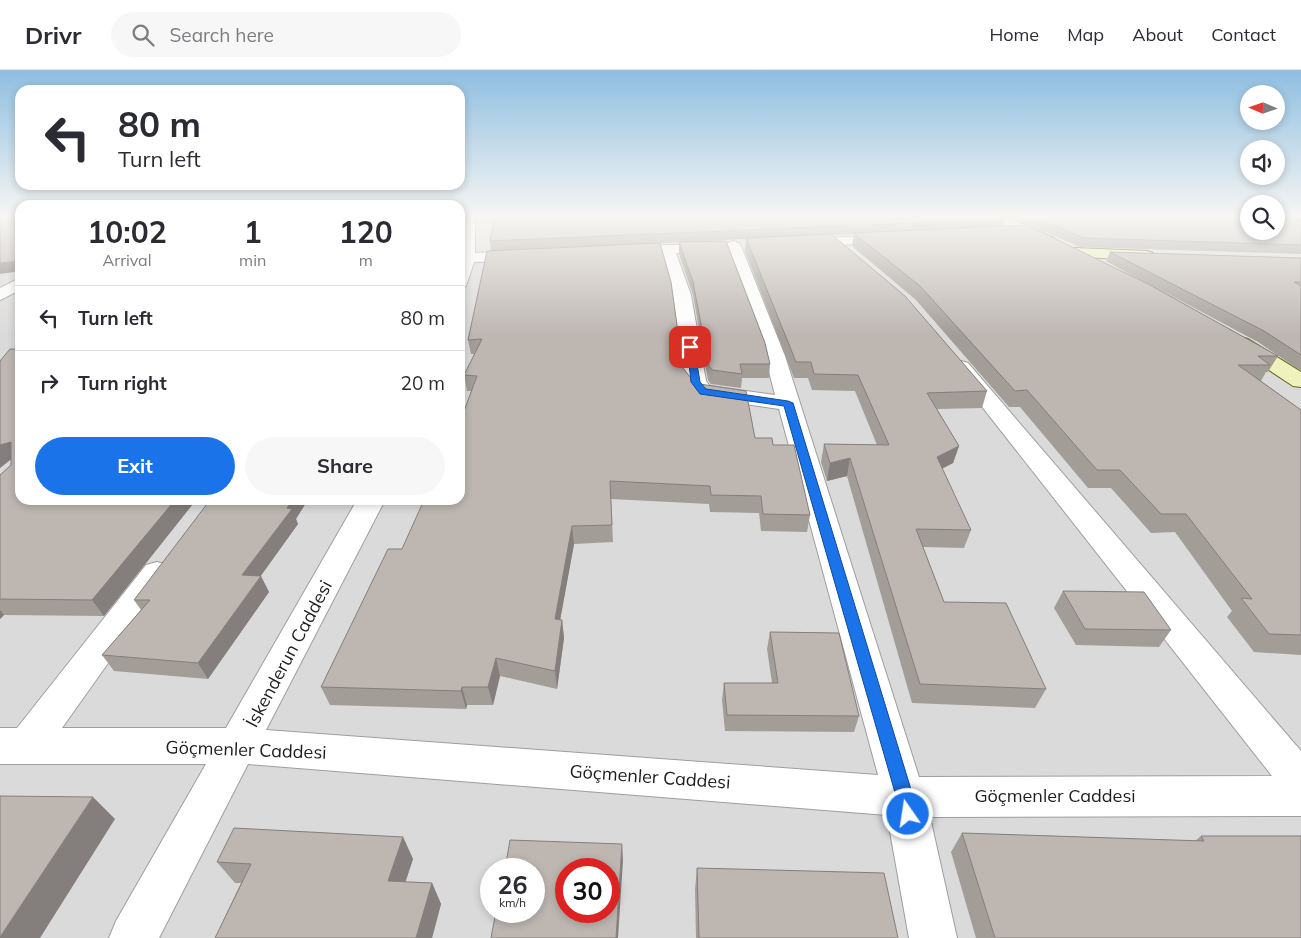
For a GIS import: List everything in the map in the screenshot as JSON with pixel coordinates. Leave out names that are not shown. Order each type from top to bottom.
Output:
[{"type":"street","points":[[465,258],[524,256]]},
{"type":"street","points":[[669,256],[682,295],[695,382],[703,392],[788,403]]},
{"type":"street","points":[[745,256],[905,796],[933,938]]},
{"type":"street","points":[[850,256],[864,267]]},
{"type":"street","points":[[1095,256],[1109,263],[1165,256]]},
{"type":"street","points":[[0,280],[15,280]]},
{"type":"street","points":[[0,294],[15,286]]},
{"type":"street","points":[[1224,334],[1301,381]]},
{"type":"street","points":[[945,347],[1301,781]]},
{"type":"street","name":"İskenderun Caddesi","points":[[133,938],[368,505]]},
{"type":"street","points":[[14,746],[176,548]]},
{"type":"street","name":"Göçmenler Caddesi","points":[[14,746],[239,746],[905,796],[1301,796]]},
{"type":"shaded area","points":[[0,256],[15,256],[15,505],[465,505],[465,256],[1301,256],[1301,938],[0,938]]},
{"type":"building","points":[[0,256],[15,256],[15,262],[0,263]]},
{"type":"building","points":[[486,256],[664,256],[671,282],[683,368],[691,378],[700,384],[746,391],[755,438],[772,438],[773,445],[794,445],[810,515],[763,514],[761,496],[711,495],[710,486],[610,481],[612,525],[572,526],[555,619],[562,620],[555,671],[496,658],[488,687],[462,687],[461,691],[321,687],[388,549],[402,549],[422,505],[465,505],[465,408],[477,376],[465,375],[465,373],[482,339],[468,340]]},
{"type":"building","points":[[684,256],[732,256],[765,343],[770,364],[740,364],[742,374],[712,370],[709,366],[693,282]]},
{"type":"building","points":[[753,256],[857,256],[905,296],[987,391],[927,393],[959,446],[937,457],[971,530],[916,529],[944,602],[1006,603],[1046,689],[920,684],[850,458],[830,463],[824,444],[889,445],[858,375],[814,374],[811,362],[796,362]]},
{"type":"building","points":[[882,256],[1090,256],[1148,284],[1278,356],[1258,356],[1270,365],[1238,365],[1301,410],[1301,635],[1269,634],[1241,598],[1252,599],[1186,514],[1161,514],[1120,470],[1097,470],[1027,390],[1015,391],[920,286]]},
{"type":"building","points":[[1117,256],[1301,258],[1301,282],[1294,282],[1301,286],[1301,355],[1264,331]]},
{"type":"building","points":[[10,349],[15,349],[15,505],[171,505],[92,600],[0,599],[0,475],[11,465],[11,442],[0,445],[0,361]]},
{"type":"building","points":[[206,505],[289,505],[287,508],[292,509],[242,575],[261,576],[198,663],[102,655],[150,600],[134,600]]},
{"type":"building","points":[[1063,591],[1144,592],[1171,630],[1085,629]]},
{"type":"building","points":[[770,632],[839,633],[859,716],[727,715],[724,683],[778,683]]},
{"type":"building","points":[[0,796],[93,797],[0,937]]},
{"type":"building","points":[[234,828],[403,837],[388,881],[432,883],[416,938],[215,938],[251,864],[217,862]]},
{"type":"building","points":[[962,833],[1204,841],[1201,836],[1301,836],[1301,938],[995,938]]},
{"type":"building","points":[[510,840],[622,844],[620,875],[620,858],[555,858],[555,923],[617,923],[616,938],[491,938],[494,923],[545,923],[545,858],[507,858]]},
{"type":"building","points":[[697,868],[884,873],[898,938],[699,938]]},
{"type":"route","points":[[690,347],[695,382],[703,392],[788,403],[905,796],[908,814]]}]
